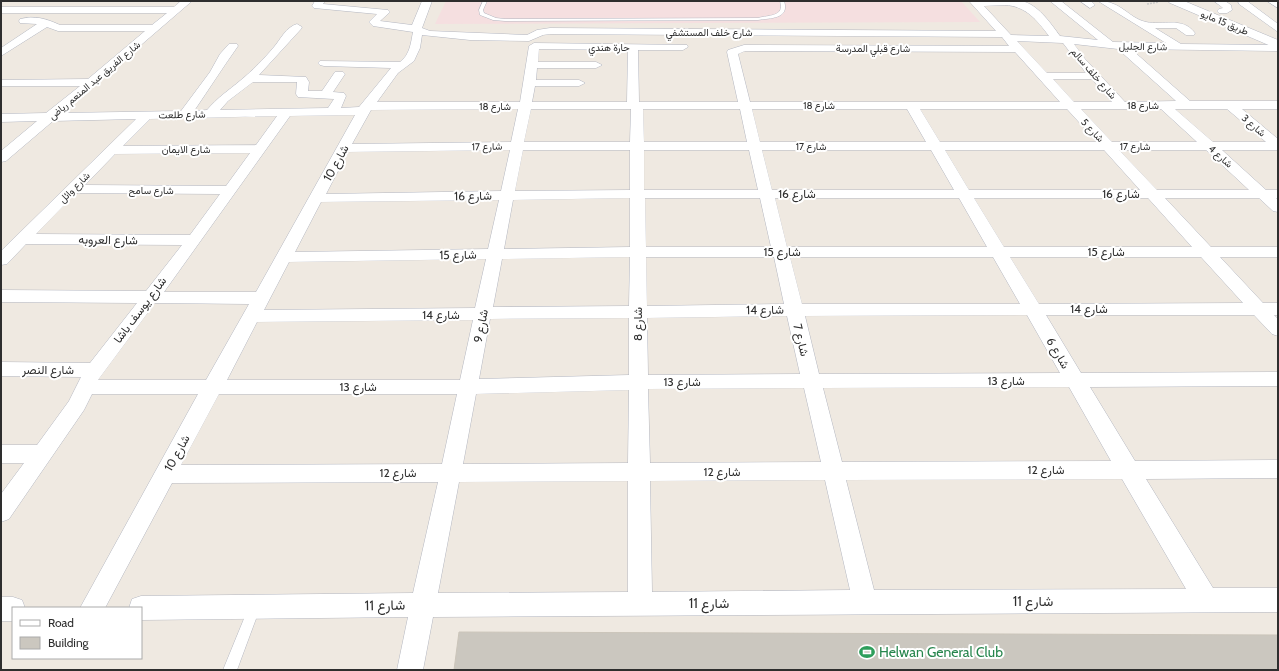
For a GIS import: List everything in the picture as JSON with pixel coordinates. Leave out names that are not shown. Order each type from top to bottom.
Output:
[{"type":"main road","name":"طريق 15 مايو","points":[[1168,1],[1278,42]]},
{"type":"main road","name":"طريق 15 مايو","points":[[1196,1],[1221,6],[1278,42]]},
{"type":"street","name":"شارع الفريق عبد المنعم رياض","points":[[1,158],[187,1]]},
{"type":"street","name":"شارع خلف المستشفي","points":[[320,1],[317,6],[386,13],[374,23],[455,36],[526,38],[550,31],[1006,36]]},
{"type":"street","points":[[417,30],[427,1]]},
{"type":"street","points":[[1055,1],[1115,45],[1187,105]]},
{"type":"street","points":[[1103,1],[1178,46]]},
{"type":"street","points":[[1272,1],[1278,5]]},
{"type":"street","name":"شارع 5","points":[[975,2],[1278,330]]},
{"type":"street","name":"شارع خلف سالم","points":[[975,2],[1018,3],[1025,5],[1061,40],[1122,105]]},
{"type":"street","points":[[1242,2],[1278,28]]},
{"type":"street","points":[[1,10],[177,10]]},
{"type":"street","points":[[8,20],[47,22],[58,28],[156,28]]},
{"type":"street","points":[[1,53],[47,22]]},
{"type":"street","points":[[1144,25],[1178,25],[1190,33]]},
{"type":"street","points":[[210,114],[224,98],[241,86],[279,48],[285,38],[297,26]]},
{"type":"street","name":"شارع 10","points":[[93,607],[366,109],[394,72],[408,61],[415,48],[417,30]]},
{"type":"street","name":"شارع الجليل","points":[[1006,36],[1115,45],[1178,46],[1278,42]]},
{"type":"street","points":[[1,42],[18,42]]},
{"type":"street","points":[[185,114],[215,73],[224,56],[233,46]]},
{"type":"street","name":"حارة هندي","points":[[534,46],[683,47]]},
{"type":"street","name":"شارع 9","points":[[410,670],[526,106],[533,65],[534,46]]},
{"type":"street","name":"شارع 8","points":[[634,47],[634,106],[636,108],[637,146],[640,604]]},
{"type":"street","name":"شارع قبلي المدرسة","points":[[732,54],[734,50],[744,48],[1018,49]]},
{"type":"street","name":"شارع 7","points":[[732,54],[865,602]]},
{"type":"street","points":[[324,63],[403,65]]},
{"type":"street","points":[[533,65],[596,65]]},
{"type":"street","points":[[326,94],[339,74]]},
{"type":"street","points":[[1043,76],[1095,76]]},
{"type":"street","points":[[249,78],[299,78],[303,80],[302,94],[326,94],[338,95],[341,97],[332,112]]},
{"type":"street","points":[[1,82],[92,82]]},
{"type":"street","points":[[530,83],[579,84]]},
{"type":"street","points":[[113,115],[124,105]]},
{"type":"street","name":"شارع 18","points":[[366,109],[526,106],[745,105],[1278,105]]},
{"type":"street","name":"شارع 6","points":[[911,105],[1206,600]]},
{"type":"street","name":"شارع 4","points":[[1164,105],[1278,208]]},
{"type":"street","name":"شارع 3","points":[[1230,105],[1278,146]]},
{"type":"street","name":"شارع طلعت","points":[[1,118],[332,112],[366,109]]},
{"type":"street","name":"شارع يوسف باشا","points":[[1,512],[77,405],[95,370],[194,240],[286,113]]},
{"type":"street","name":"شارع وائل","points":[[1,260],[147,115]]},
{"type":"street","name":"شارع 17","points":[[344,148],[517,146],[1278,146]]},
{"type":"street","name":"شارع الايمان","points":[[112,150],[260,149]]},
{"type":"street","name":"شارع سامح","points":[[72,189],[230,190]]},
{"type":"street","name":"شارع 16","points":[[316,198],[637,194],[1278,194]]},
{"type":"street","name":"شارع العروبه","points":[[22,239],[194,240]]},
{"type":"street","name":"شارع 15","points":[[285,257],[638,252],[1278,252]]},
{"type":"street","points":[[1,296],[149,299],[261,298]]},
{"type":"street","name":"شارع 14","points":[[252,316],[793,310],[1278,309]]},
{"type":"street","name":"شارع النصر","points":[[1,370],[95,370]]},
{"type":"street","name":"شارع 13","points":[[86,387],[469,387],[638,382],[1007,382],[1074,380],[1278,379]]},
{"type":"street","points":[[1,454],[42,454]]},
{"type":"street","name":"شارع 12","points":[[165,474],[1278,469]]},
{"type":"street","name":"شارع 11","points":[[142,608],[1278,600]]},
{"type":"street","points":[[1,609],[12,609]]},
{"type":"lane","points":[[484,1],[481,10],[482,14],[491,18],[505,20],[758,19],[783,12],[784,7],[782,1]]},
{"type":"lane","points":[[230,670],[254,607]]},
{"type":"path","points":[[1147,4],[1168,1]]},
{"type":"shaded area","points":[[446,1],[961,1],[980,22],[435,24]]},
{"type":"building","name":"Helwan General Club","points":[[459,632],[1278,635],[1278,670],[454,670]]},
{"type":"place","name":"Helwan General Club","points":[[867,652]]}]
